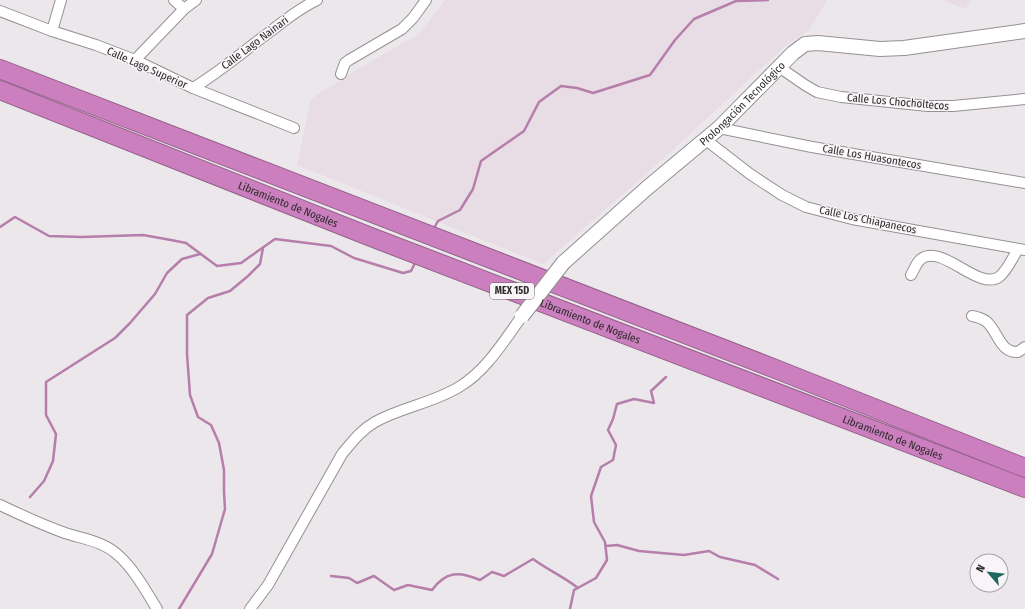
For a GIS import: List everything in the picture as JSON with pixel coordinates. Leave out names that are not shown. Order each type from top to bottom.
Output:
[{"type":"highway","name":"Libramiento de Nogales","points":[[0,69],[778,370],[1025,468]]},
{"type":"highway","name":"Libramiento de Nogales","points":[[0,90],[371,237],[1025,488]]},
{"type":"street","points":[[52,31],[61,0]]},
{"type":"street","points":[[174,0],[184,9]]},
{"type":"street","points":[[135,60],[184,9],[196,0]]},
{"type":"street","name":"Calle Lago Nainari","points":[[193,88],[224,67],[287,18],[306,5],[317,0]]},
{"type":"street","points":[[341,74],[345,63],[349,60],[402,29],[413,18],[426,0]]},
{"type":"street","name":"Calle Lago Superior","points":[[0,11],[135,60],[193,88],[294,128]]},
{"type":"street","name":"Prolongación Tecnológico","points":[[522,316],[563,263],[647,188],[706,140],[793,53],[805,44],[818,43],[880,49],[904,48],[1025,31]]},
{"type":"street","name":"Calle Los Chocholtecos","points":[[779,67],[817,92],[841,97],[934,106],[953,106],[1025,99]]},
{"type":"street","name":"Calle Los Huasontecos","points":[[719,128],[812,147],[1025,183]]},
{"type":"street","name":"Calle Los Chiapanecos","points":[[706,140],[750,174],[782,195],[806,207],[852,219],[1022,249]]},
{"type":"street","points":[[911,275],[920,259],[932,256],[947,261],[983,278],[993,279],[1004,271],[1022,249]]},
{"type":"street","points":[[250,609],[268,586],[342,454],[357,435],[374,422],[444,395],[473,377],[489,360],[522,316]]},
{"type":"street","points":[[972,316],[979,317],[986,322],[992,328],[1002,345],[1009,351],[1018,352],[1025,347]]},
{"type":"street","points":[[0,505],[34,521],[98,543],[108,548],[126,562],[157,609]]},
{"type":"shaded area","points":[[445,0],[827,0],[809,30],[785,46],[654,167],[543,264],[297,165],[311,99],[358,69],[419,34]]},
{"type":"shaded area","points":[[942,0],[971,0],[966,9]]},
{"type":"waterway","points":[[434,228],[438,221],[460,210],[473,189],[481,161],[524,131],[539,102],[561,86],[577,88],[593,93],[650,75],[675,40],[694,19],[736,1],[768,0]]},
{"type":"waterway","points":[[0,227],[15,217],[49,236],[82,237],[143,235],[171,240],[186,243],[217,266],[241,263],[275,239],[331,246],[354,258],[403,273],[411,271],[415,263]]},
{"type":"waterway","points":[[179,609],[212,554],[225,509],[224,470],[219,443],[211,425],[198,417],[190,395],[187,354],[187,315],[208,298],[230,291],[248,276],[260,264],[263,248]]},
{"type":"waterway","points":[[30,497],[44,481],[53,461],[56,434],[46,415],[46,382],[115,338],[155,294],[167,273],[182,259],[200,254]]},
{"type":"waterway","points":[[570,609],[574,590],[596,578],[607,560],[605,542],[594,522],[591,496],[601,467],[613,460],[616,445],[608,430],[617,404],[634,399],[654,403],[651,391],[666,377]]},
{"type":"waterway","points":[[606,546],[617,545],[639,551],[684,555],[709,551],[720,557],[755,565],[778,579]]},
{"type":"waterway","points":[[331,576],[349,578],[357,583],[374,576],[394,590],[408,585],[432,590],[442,579],[453,574],[466,575],[480,580],[492,572],[504,576],[533,559],[578,588]]}]
